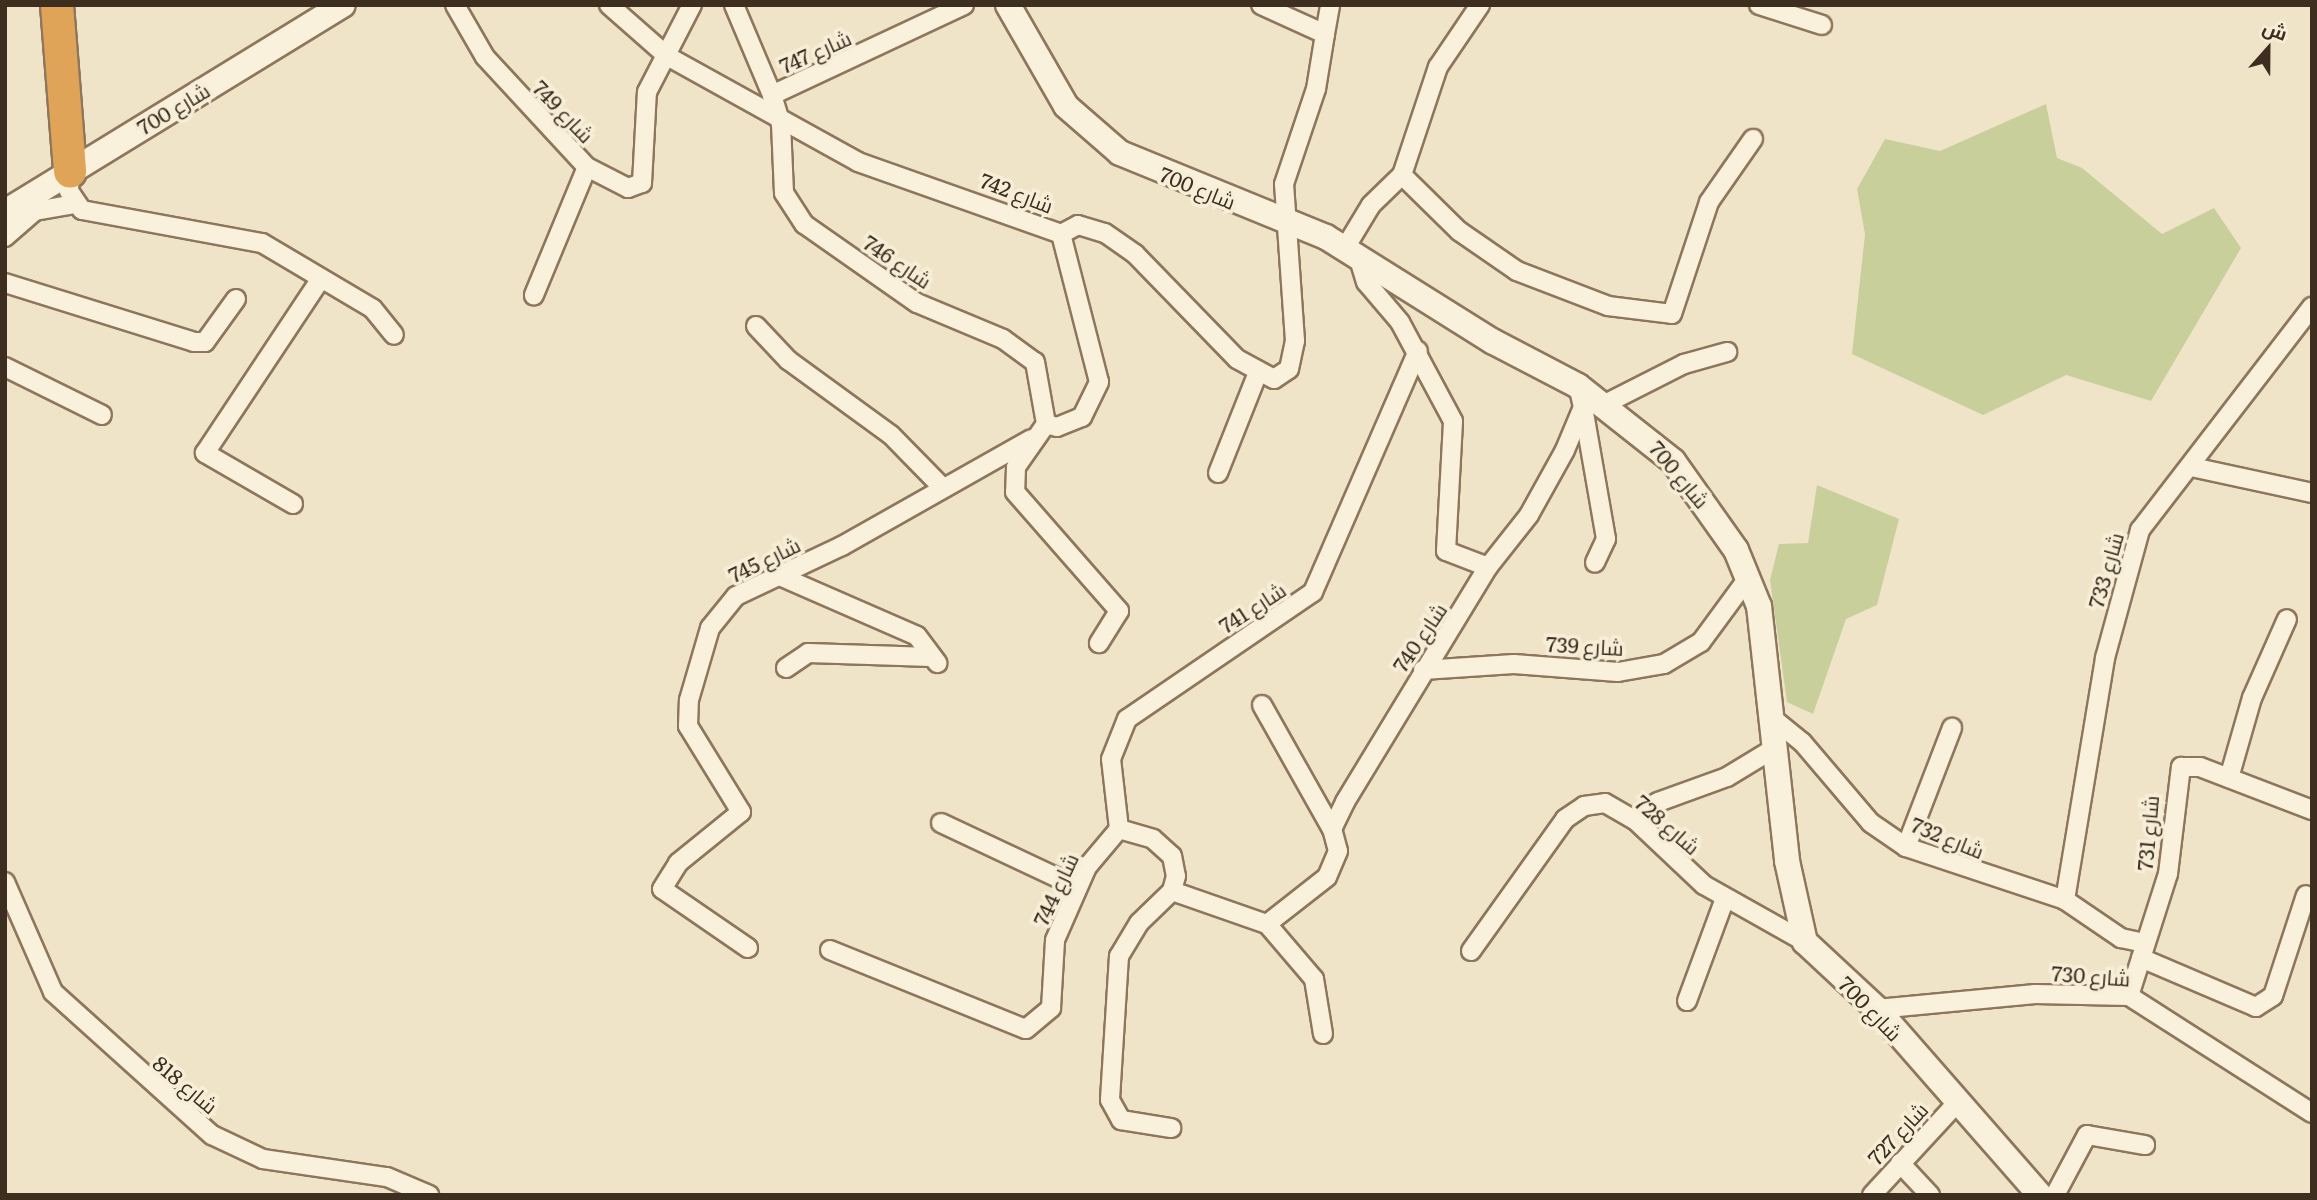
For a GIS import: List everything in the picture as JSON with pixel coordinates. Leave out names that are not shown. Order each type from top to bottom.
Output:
[{"type":"highway","points":[[57,5],[70,171]]},
{"type":"main road","name":"شارع 700","points":[[5,212],[343,5]]},
{"type":"main road","name":"شارع 700","points":[[1008,5],[1082,125],[1145,166],[1287,222],[1352,254],[1646,434],[1699,492],[1748,578],[1762,620],[1773,749],[1787,861],[1805,942],[1877,1009],[1956,1103],[2040,1195]]},
{"type":"street","name":"شارع 749","points":[[455,5],[485,57],[587,167],[534,295]]},
{"type":"street","name":"شارع 742","points":[[609,5],[667,56],[781,124],[858,162],[1061,234],[1078,225],[1125,246],[1257,375]]},
{"type":"street","points":[[587,167],[628,188],[642,183],[647,92],[692,5]]},
{"type":"street","name":"شارع 747","points":[[734,5],[772,95],[964,5]]},
{"type":"street","points":[[1261,5],[1325,34]]},
{"type":"street","points":[[1218,473],[1257,375],[1284,376],[1295,341],[1284,184],[1319,78],[1329,5]]},
{"type":"street","points":[[1480,5],[1438,67],[1402,175],[1371,205],[1352,254],[1373,294],[1418,351],[1453,421],[1442,543],[1453,557],[1488,567]]},
{"type":"street","points":[[1759,5],[1822,25]]},
{"type":"street","name":"شارع 746","points":[[772,95],[781,124],[783,187],[799,219],[917,303],[1022,349],[1042,377],[1046,424]]},
{"type":"street","points":[[1402,175],[1459,231],[1517,271],[1596,303],[1672,314],[1709,202],[1753,139]]},
{"type":"street","points":[[70,171],[75,204]]},
{"type":"street","points":[[5,237],[35,211],[75,204],[142,225],[262,243],[320,280],[373,309],[394,335]]},
{"type":"street","points":[[1061,234],[1099,382],[1082,417],[1057,427],[1046,424],[1031,439],[1016,467],[1015,492],[1118,611],[1099,643]]},
{"type":"street","points":[[293,504],[205,453],[320,280]]},
{"type":"street","points":[[5,283],[194,342],[205,342],[236,299]]},
{"type":"street","name":"شارع 733","points":[[2065,900],[2105,658],[2130,556],[2167,489],[2192,467],[2312,307]]},
{"type":"street","points":[[756,326],[788,360],[891,435],[942,487]]},
{"type":"street","name":"شارع 741","points":[[1119,829],[1111,759],[1127,719],[1313,592],[1418,351]]},
{"type":"street","points":[[1594,563],[1606,539],[1588,399],[1684,364],[1727,352]]},
{"type":"street","points":[[5,367],[102,415]]},
{"type":"street","name":"شارع 740","points":[[1332,829],[1423,670],[1488,567],[1536,503],[1588,399]]},
{"type":"street","name":"شارع 745","points":[[748,948],[662,889],[678,863],[741,813],[688,726],[702,646],[726,604],[782,577],[1031,439]]},
{"type":"street","points":[[2192,467],[2312,493]]},
{"type":"street","points":[[782,577],[917,636],[934,660],[808,653],[786,667]]},
{"type":"street","name":"شارع 739","points":[[1423,670],[1514,664],[1618,672],[1664,664],[1701,642],[1748,578]]},
{"type":"street","points":[[2229,778],[2252,698],[2287,619]]},
{"type":"street","points":[[1262,705],[1332,829],[1338,851],[1327,877],[1267,923]]},
{"type":"street","name":"شارع 732","points":[[1771,717],[1802,742],[1871,823],[1906,847],[2065,900],[2121,938],[2256,1007],[2273,996],[2306,895]]},
{"type":"street","points":[[1906,847],[1952,728]]},
{"type":"street","points":[[1635,820],[1658,802],[1727,777],[1773,749]]},
{"type":"street","name":"شارع 731","points":[[2129,996],[2171,860],[2176,774],[2188,765],[2312,810]]},
{"type":"street","name":"شارع 728","points":[[1471,951],[1565,819],[1584,806],[1605,803],[1635,820],[1725,898],[1805,942]]},
{"type":"street","points":[[941,823],[1077,887]]},
{"type":"street","points":[[1119,829],[1153,839],[1172,856],[1172,891],[1139,923],[1119,956],[1108,1070],[1114,1114],[1133,1124],[1171,1128]]},
{"type":"street","name":"شارع 744","points":[[830,950],[1027,1029],[1051,1008],[1055,940],[1077,887],[1119,829]]},
{"type":"street","name":"شارع 818","points":[[5,882],[53,992],[203,1129],[262,1159],[387,1177],[429,1195]]},
{"type":"street","points":[[1172,891],[1267,923],[1314,979],[1323,1034]]},
{"type":"street","points":[[1687,1001],[1725,898]]},
{"type":"street","name":"شارع 730","points":[[1877,1009],[2035,994],[2129,996],[2312,1113]]},
{"type":"street","name":"شارع 727","points":[[1872,1195],[1956,1103]]},
{"type":"street","points":[[2055,1195],[2087,1135],[2145,1146]]},
{"type":"street","points":[[1900,1163],[1930,1195]]},
{"type":"green space","points":[[2046,104],[2057,158],[2082,168],[2162,234],[2214,208],[2241,248],[2151,401],[2066,375],[1983,415],[1852,354],[1865,234],[1857,189],[1885,139],[1940,151]]},
{"type":"green space","points":[[1817,485],[1899,519],[1877,605],[1846,619],[1813,714],[1787,702],[1770,580],[1779,544],[1808,543]]}]
